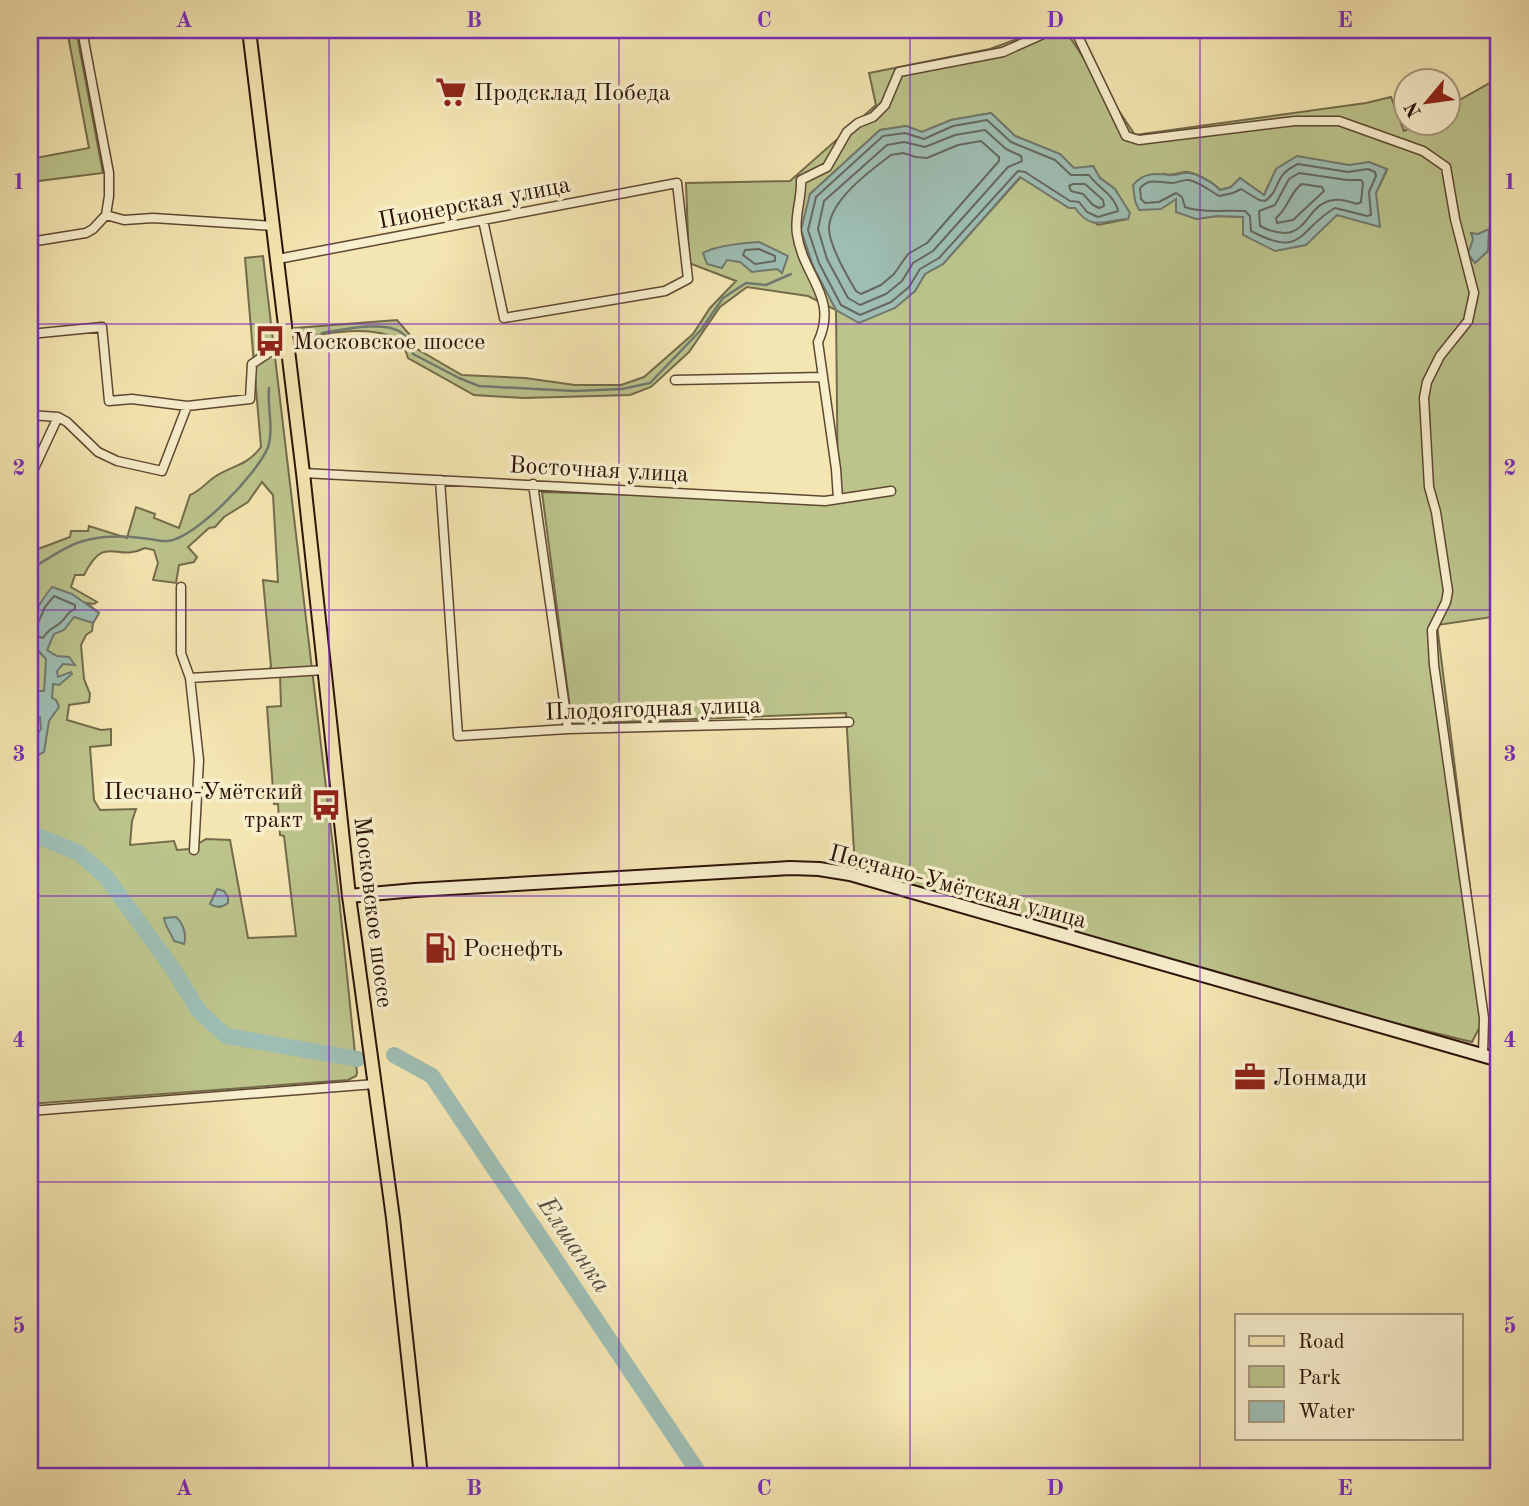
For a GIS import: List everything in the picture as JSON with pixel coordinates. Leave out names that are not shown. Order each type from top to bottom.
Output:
[{"type":"main road","name":"Московское шоссе","points":[[249,30],[289,349],[349,896],[375,1079]]},
{"type":"main road","name":"Песчано-Умётская улица","points":[[349,896],[790,868],[819,869],[850,874],[1499,1060]]},
{"type":"main road","points":[[375,1079],[421,1476]]},
{"type":"street","points":[[30,242],[86,233],[106,215],[108,173],[82,30]]},
{"type":"street","points":[[838,499],[818,342],[826,325],[826,307],[811,276],[797,236],[801,180],[827,167],[847,132],[858,123],[873,117],[885,105],[899,72],[1003,52],[1052,30]]},
{"type":"street","points":[[1075,30],[1126,136],[1139,140],[1296,121],[1339,121],[1423,151],[1446,167],[1458,233],[1474,293],[1468,321],[1433,367],[1424,398],[1429,486],[1448,591],[1446,602],[1432,631],[1434,665],[1484,1018],[1483,1055]]},
{"type":"street","name":"Пионерская улица","points":[[278,260],[483,220],[677,183],[688,279],[665,291],[505,318],[483,220]]},
{"type":"street","points":[[106,215],[124,220],[153,218],[274,226]]},
{"type":"street","points":[[30,334],[102,327],[109,401],[132,399],[187,406],[250,399],[251,364],[270,352],[289,349]]},
{"type":"street","points":[[675,380],[822,377]]},
{"type":"street","points":[[30,415],[58,417],[67,422],[98,452],[117,461],[162,471],[187,406]]},
{"type":"street","points":[[30,477],[58,417]]},
{"type":"street","name":"Восточная улица","points":[[303,474],[825,500],[891,491]]},
{"type":"street","name":"Плодоягодная улица","points":[[440,480],[458,736],[568,729],[849,722]]},
{"type":"street","points":[[533,484],[568,729]]},
{"type":"street","points":[[181,587],[181,653],[190,678],[199,760],[194,849]]},
{"type":"street","points":[[190,678],[325,670]]},
{"type":"street","points":[[30,1111],[375,1079]]},
{"type":"green space","points":[[67,30],[76,30],[103,173],[30,182],[30,159],[89,148]]},
{"type":"green space","points":[[1041,30],[1065,30],[1135,135],[1366,103],[1391,97],[1392,136],[1462,136],[1462,99],[1495,80],[1499,83],[1499,616],[1437,625],[1486,1015],[1472,1042],[1341,1010],[855,869],[846,713],[572,724],[542,492],[838,501],[836,310],[808,296],[747,287],[720,307],[689,352],[651,387],[630,395],[524,398],[474,395],[408,358],[402,340],[389,335],[350,331],[295,338],[295,328],[397,320],[410,335],[417,349],[462,375],[525,378],[575,385],[621,385],[644,377],[693,334],[710,308],[736,281],[689,263],[686,183],[790,181],[876,105],[869,73],[990,49]],"holes":[[[991,113],[1015,136],[1060,154],[1074,169],[1093,166],[1100,178],[1115,189],[1128,219],[1098,225],[1075,208],[1069,208],[1021,177],[943,264],[925,274],[915,291],[810,194],[880,130],[906,126],[922,132],[951,120]],[[1369,162],[1387,170],[1376,193],[1329,220],[1217,216],[1196,219],[1177,198],[1164,174],[1192,173],[1220,190],[1231,187],[1240,178],[1264,195],[1269,184]]]},
{"type":"green space","points":[[263,256],[339,897],[357,1073],[348,1080],[30,1104],[30,557],[38,556],[38,549],[70,537],[71,531],[88,531],[89,526],[127,538],[136,507],[179,528],[190,495],[213,478],[250,458],[261,447],[245,258]],"holes":[[[262,482],[273,495],[278,582],[263,580],[271,666],[267,675],[280,674],[281,706],[267,707],[274,804],[278,804],[280,835],[284,836],[296,936],[248,938],[230,840],[206,839],[189,849],[177,850],[174,841],[130,845],[136,809],[100,810],[94,800],[90,747],[111,745],[111,729],[101,730],[67,720],[69,705],[89,702],[90,694],[84,679],[81,645],[86,635],[92,631],[99,613],[87,603],[97,602],[71,587],[75,575],[84,575],[99,555],[111,551],[135,552],[145,548],[154,550],[158,563],[153,580],[176,583],[179,565],[194,562],[197,557],[188,547],[209,528],[215,527],[224,517],[248,502]]]},
{"type":"water","points":[[991,113],[1015,136],[1060,154],[1074,168],[1093,166],[1100,178],[1115,189],[1130,213],[1128,219],[1099,223],[1087,220],[1075,208],[1069,208],[1020,177],[943,264],[925,274],[915,291],[895,308],[859,323],[836,310],[813,266],[801,230],[810,194],[880,130],[906,126],[922,132],[951,120]]},
{"type":"water","points":[[1297,156],[1349,165],[1369,162],[1387,169],[1376,193],[1380,227],[1337,215],[1306,245],[1275,251],[1243,235],[1243,217],[1217,216],[1196,219],[1176,212],[1176,199],[1161,209],[1139,210],[1135,201],[1133,185],[1141,178],[1154,174],[1190,173],[1220,190],[1231,187],[1240,178],[1264,195],[1276,169]]},
{"type":"water","points":[[1489,229],[1488,251],[1475,263],[1468,254],[1473,239],[1471,233],[1478,234]]},
{"type":"water","points":[[759,242],[788,256],[782,273],[777,269],[752,272],[740,262],[727,260],[722,268],[707,264],[703,253],[722,247]]},
{"type":"water","points":[[52,587],[72,594],[99,613],[93,623],[74,617],[64,630],[54,634],[47,650],[57,656],[69,657],[75,665],[63,664],[57,671],[58,677],[71,672],[72,674],[59,685],[53,684],[52,698],[59,707],[49,721],[44,752],[30,759],[30,738],[36,736],[41,729],[40,717],[30,717],[30,691],[44,691],[46,659],[33,641],[32,623],[39,605]]},
{"type":"water","points":[[217,889],[224,891],[228,897],[228,903],[221,907],[210,904]]},
{"type":"water","points":[[176,917],[184,929],[184,944],[174,941],[164,918]]},
{"type":"waterway","points":[[322,333],[361,327],[391,328],[405,336],[413,354],[479,386],[574,391],[622,389],[650,383],[701,330],[723,298],[746,283],[766,285],[791,274]]},
{"type":"waterway","points":[[30,569],[87,540],[121,537],[168,541],[194,529],[225,503],[252,472],[268,447],[269,388]]},
{"type":"waterway","name":"Елшанка","points":[[30,833],[79,853],[106,877],[171,966],[199,1011],[226,1036],[358,1059]]},
{"type":"waterway","name":"Елшанка","points":[[394,1055],[432,1076],[701,1476]]},
{"type":"place","name":"Продсклад Победа","points":[[451,92]]},
{"type":"place","name":"Московское шоссе","points":[[270,341]]},
{"type":"place","name":"Песчано-Умётский тракт","points":[[326,805]]},
{"type":"place","name":"Роснефть","points":[[440,948]]},
{"type":"place","name":"Лонмади","points":[[1250,1077]]}]
